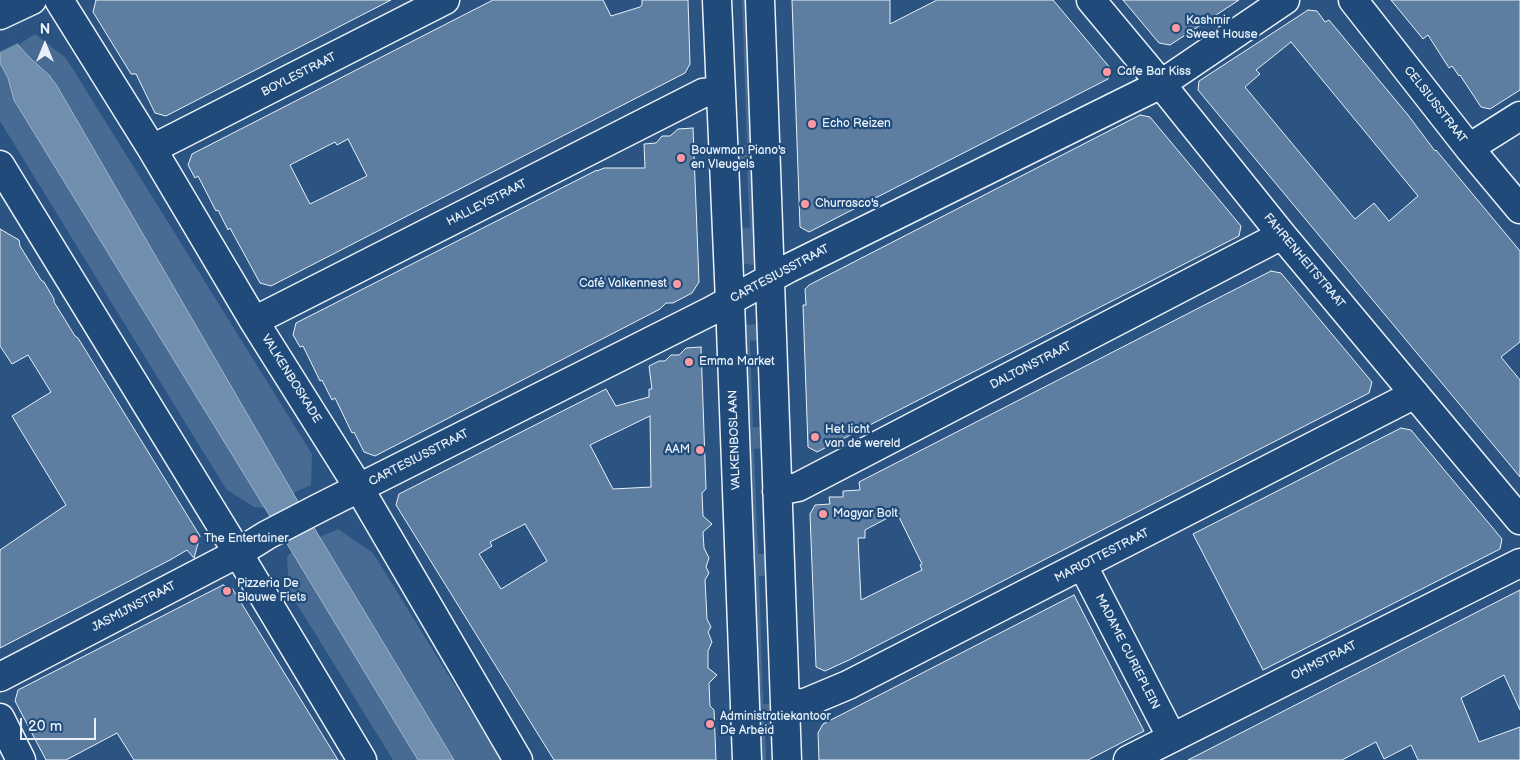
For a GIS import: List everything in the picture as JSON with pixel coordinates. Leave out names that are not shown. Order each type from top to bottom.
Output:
[{"type":"street","points":[[0,15],[32,0]]},
{"type":"street","name":"VALKENBOSKADE","points":[[59,0],[152,149],[254,321],[359,488],[518,760]]},
{"type":"street","name":"BOYLESTRAAT","points":[[152,149],[445,0]]},
{"type":"street","name":"VALKENBOSLAAN","points":[[717,0],[747,760]]},
{"type":"street","points":[[760,0],[787,760]]},
{"type":"street","name":"FAHRENHEITSTRAAT","points":[[1091,0],[1282,235],[1520,520]]},
{"type":"street","name":"CARTESIUSSTRAAT","points":[[268,535],[770,278],[1161,84],[1285,0]]},
{"type":"street","name":"CELSIUSSTRAAT","points":[[1353,0],[1469,148],[1520,209]]},
{"type":"street","name":"HALLEYSTRAAT","points":[[254,321],[703,93],[721,91]]},
{"type":"street","points":[[1469,148],[1520,116]]},
{"type":"street","points":[[0,166],[238,553],[362,760]]},
{"type":"street","name":"DALTONSTRAAT","points":[[777,491],[798,487],[1282,235]]},
{"type":"street","name":"MARIOTTESTRAAT","points":[[785,704],[805,703],[848,685],[1415,394]]},
{"type":"street","name":"JASMIJNSTRAAT","points":[[0,678],[238,553],[268,535]]},
{"type":"street","name":"OHMSTRAAT","points":[[1128,760],[1520,563]]},
{"type":"street","name":"MADAME CURIEPLEIN","points":[[1082,566],[1172,738]]},
{"type":"street","points":[[0,718],[21,760]]},
{"type":"shaded area","points":[[742,0],[750,0],[759,259],[752,265],[742,263],[737,229],[750,228],[747,166],[735,166],[734,145],[747,145]]},
{"type":"shaded area","points":[[0,18],[18,45],[49,75],[57,86],[293,493],[454,760],[418,760],[14,100],[8,78],[0,63]]},
{"type":"shaded area","points":[[35,34],[66,58],[312,454],[311,485],[293,493],[57,86],[49,75],[18,45]]},
{"type":"shaded area","points":[[0,63],[8,78],[14,100],[265,508],[254,507],[226,489],[0,121]]},
{"type":"shaded area","points":[[762,324],[763,340],[750,341],[753,427],[766,427],[767,448],[754,449],[758,554],[770,554],[771,575],[759,576],[763,704],[776,704],[777,725],[765,726],[766,760],[756,760],[741,325]]},
{"type":"shaded area","points":[[338,529],[373,553],[501,760],[454,760],[320,537]]},
{"type":"shaded area","points":[[292,552],[418,760],[393,760],[289,591],[287,556]]},
{"type":"pier","points":[[0,17],[18,43],[0,52]]},
{"type":"building","points":[[96,0],[391,0],[166,116],[155,113],[136,74],[131,74],[93,12]]},
{"type":"building","points":[[493,0],[603,0],[611,16],[640,7],[642,0],[688,0],[690,64],[685,73],[271,286],[260,283],[230,228],[228,230],[218,210],[216,211],[198,176],[195,178],[188,165],[192,154]],"holes":[[[348,139],[367,176],[310,204],[290,165],[335,142],[337,145]]]},
{"type":"building","points":[[792,0],[890,0],[890,24],[937,0],[1053,0],[1111,69],[1108,79],[809,232],[800,227]]},
{"type":"building","points":[[1123,0],[1239,0],[1170,45],[1159,43]]},
{"type":"building","points":[[1391,0],[1520,0],[1520,90],[1490,109],[1481,107],[1460,75],[1452,66],[1449,68],[1428,35],[1423,39]]},
{"type":"building","points":[[1308,10],[1317,11],[1325,22],[1329,20],[1408,115],[1435,151],[1520,251],[1520,342],[1501,357],[1520,380],[1520,477],[1198,90],[1199,81]],"holes":[[[1291,42],[1418,196],[1389,221],[1374,203],[1355,219],[1245,87],[1260,74],[1256,70]]]},
{"type":"building","points":[[1140,115],[1150,117],[1241,226],[1239,236],[817,452],[808,447],[803,305],[806,305],[805,289],[809,285]]},
{"type":"building","points":[[693,128],[699,282],[692,293],[673,303],[666,303],[660,309],[375,456],[364,452],[354,432],[352,433],[335,398],[332,400],[322,380],[320,381],[303,346],[300,347],[293,335],[296,323],[597,170],[604,168],[645,168],[644,144],[656,143],[662,136],[670,136],[678,129]]},
{"type":"building","points":[[0,229],[19,240],[20,246],[44,282],[54,302],[200,536],[194,558],[187,550],[0,648],[0,550],[66,505],[12,416],[51,392],[28,355],[12,364],[0,346]]},
{"type":"building","points":[[1271,271],[1281,273],[1372,382],[1369,393],[825,671],[816,667],[810,514],[815,505],[830,504],[829,497],[843,497],[843,491],[860,490],[859,482]],"holes":[[[897,513],[922,564],[920,565],[922,570],[861,600],[858,538],[865,538],[865,530]]]},
{"type":"building","points":[[701,347],[706,489],[702,493],[703,516],[712,524],[703,532],[704,548],[709,558],[706,567],[709,573],[705,580],[707,619],[711,627],[708,632],[712,642],[708,651],[708,668],[717,675],[709,683],[710,706],[714,710],[716,760],[554,760],[396,505],[399,494],[606,389],[616,406],[649,397],[649,389],[652,389],[649,366],[659,361],[665,361],[671,355],[679,355],[686,348]],"holes":[[[650,416],[651,487],[613,489],[590,445]],[[525,524],[547,561],[501,589],[479,554],[492,546],[490,542]]]},
{"type":"building","points":[[1401,428],[1411,430],[1502,539],[1500,549],[1263,670],[1193,534]]},
{"type":"building","points":[[223,585],[232,588],[338,760],[134,760],[117,733],[66,760],[46,760],[15,701],[18,690]]},
{"type":"building","points":[[1520,590],[1520,710],[1504,675],[1461,698],[1479,742],[1520,727],[1520,760],[1418,760],[1411,745],[1384,759],[1376,742],[1342,760],[1188,760]]},
{"type":"building","points":[[1074,595],[1144,731],[1088,760],[819,760],[818,733],[823,724]]},
{"type":"place","name":"Kashmir Sweet House","points":[[1176,28]]},
{"type":"place","name":"Cafe Bar Kiss","points":[[1107,72]]},
{"type":"place","name":"Echo Reizen","points":[[812,124]]},
{"type":"place","name":"Bouwman Piano's en Vleugels","points":[[681,158]]},
{"type":"place","name":"Churrasco's","points":[[805,204]]},
{"type":"place","name":"Café Valkennest","points":[[677,284]]},
{"type":"place","name":"Emma Market","points":[[689,362]]},
{"type":"place","name":"Het licht van de wereld","points":[[815,437]]},
{"type":"place","name":"AAM","points":[[700,450]]},
{"type":"place","name":"Magyar Bolt","points":[[823,514]]},
{"type":"place","name":"The Entertainer","points":[[194,539]]},
{"type":"place","name":"Pizzeria De Blauwe Fiets","points":[[227,591]]},
{"type":"place","name":"Administratiekantoor De Arbeid","points":[[710,724]]}]
